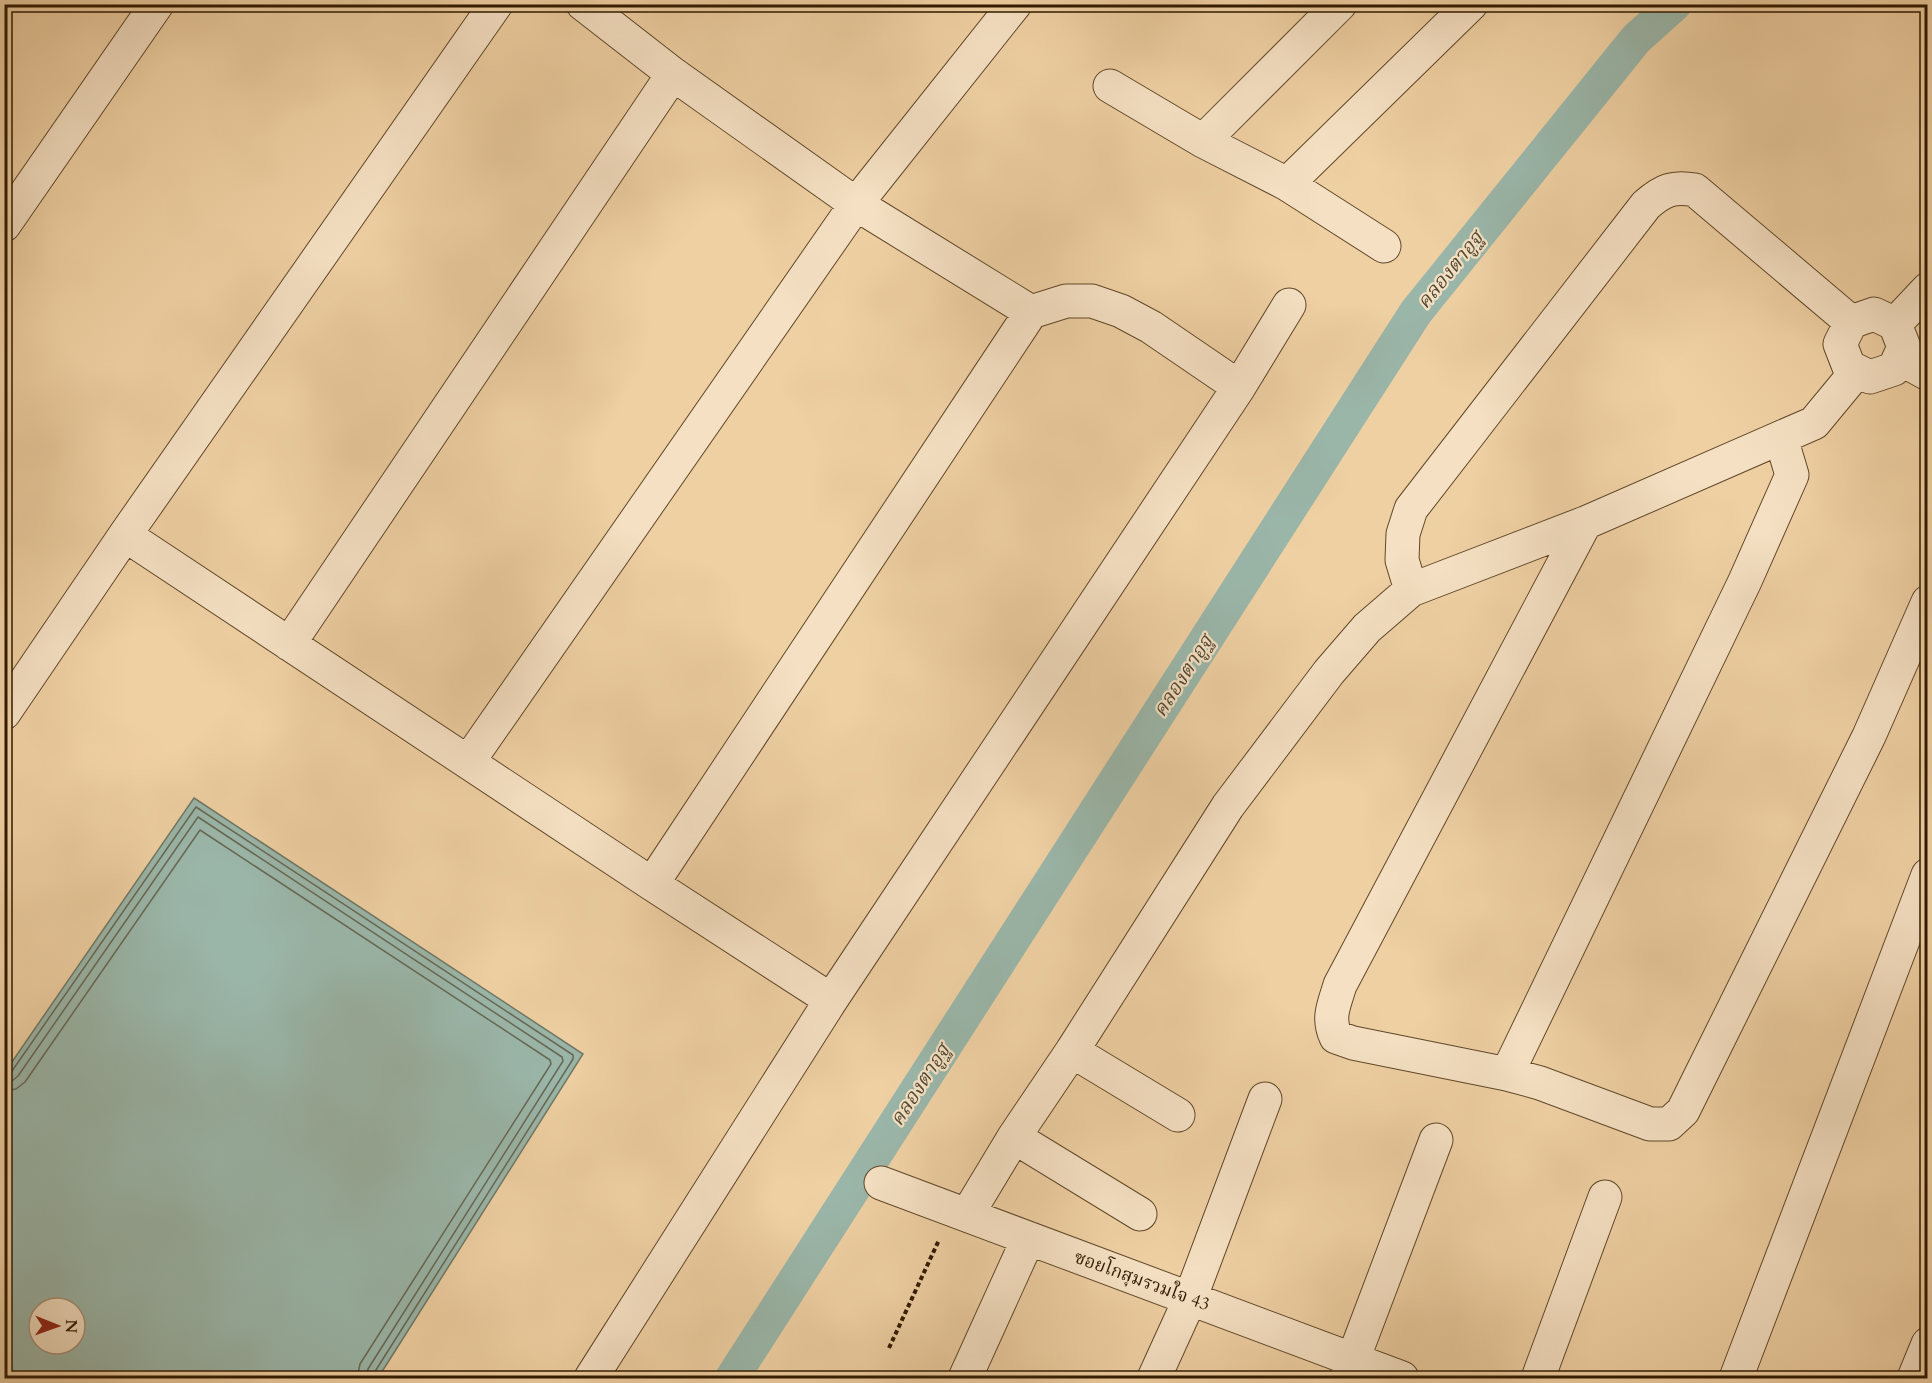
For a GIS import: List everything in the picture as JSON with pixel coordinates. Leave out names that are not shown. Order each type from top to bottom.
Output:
[{"type":"street","points":[[6,219],[158,4]]},
{"type":"street","points":[[4,713],[496,4]]},
{"type":"street","points":[[583,4],[673,74],[855,204],[1031,312]]},
{"type":"street","points":[[468,762],[855,204],[1015,4]]},
{"type":"street","points":[[1203,141],[1340,4]]},
{"type":"street","points":[[1287,184],[1471,4]]},
{"type":"street","points":[[289,644],[673,74]]},
{"type":"street","points":[[1110,86],[1203,141],[1287,184],[1384,246]]},
{"type":"street","points":[[1411,590],[1402,560],[1404,534],[1412,509],[1646,205],[1659,193],[1679,187],[1695,190],[1851,322]]},
{"type":"street","points":[[1895,324],[1928,289]]},
{"type":"street","points":[[652,884],[1031,312],[1066,301],[1092,301],[1121,311],[1151,327],[1239,387]]},
{"type":"street","points":[[591,1378],[831,1000],[1239,387],[1289,305]]},
{"type":"street","points":[[1874,314],[1895,324],[1904,347],[1894,369],[1870,377],[1849,367],[1840,344],[1851,322],[1874,314]]},
{"type":"street","points":[[1899,358],[1928,374]]},
{"type":"street","points":[[960,1213],[1072,1051],[1228,806],[1329,672],[1367,628],[1411,590],[1585,523],[1814,423],[1857,371]]},
{"type":"street","points":[[1507,1074],[1745,580],[1792,475],[1781,438]]},
{"type":"street","points":[[1585,523],[1340,985],[1332,1008],[1330,1026],[1336,1037],[1353,1043],[1507,1074],[1578,1096],[1650,1124],[1669,1124],[1683,1111],[1869,736],[1928,602]]},
{"type":"street","points":[[125,536],[831,1000]]},
{"type":"street","points":[[1736,1378],[1928,875]]},
{"type":"street","points":[[1072,1051],[1178,1115]]},
{"type":"street","points":[[1154,1378],[1190,1299],[1265,1099]]},
{"type":"street","points":[[1014,1137],[1140,1214]]},
{"type":"street","points":[[1350,1369],[1436,1140]]},
{"type":"street","name":"ซอยโกสุมรวมใจ 43","points":[[881,1183],[1190,1299],[1350,1369],[1402,1378]]},
{"type":"street","points":[[1538,1378],[1605,1197]]},
{"type":"street","points":[[965,1378],[1028,1239]]},
{"type":"street","points":[[1914,1378],[1928,1344]]},
{"type":"path","points":[[889,1348],[960,1213]]},
{"type":"water","points":[[194,798],[583,1054],[378,1378],[5,1378],[5,1072]]},
{"type":"waterway","name":"คลองตาอูฐ","points":[[732,1378],[1416,312],[1636,39],[1675,4]]}]
